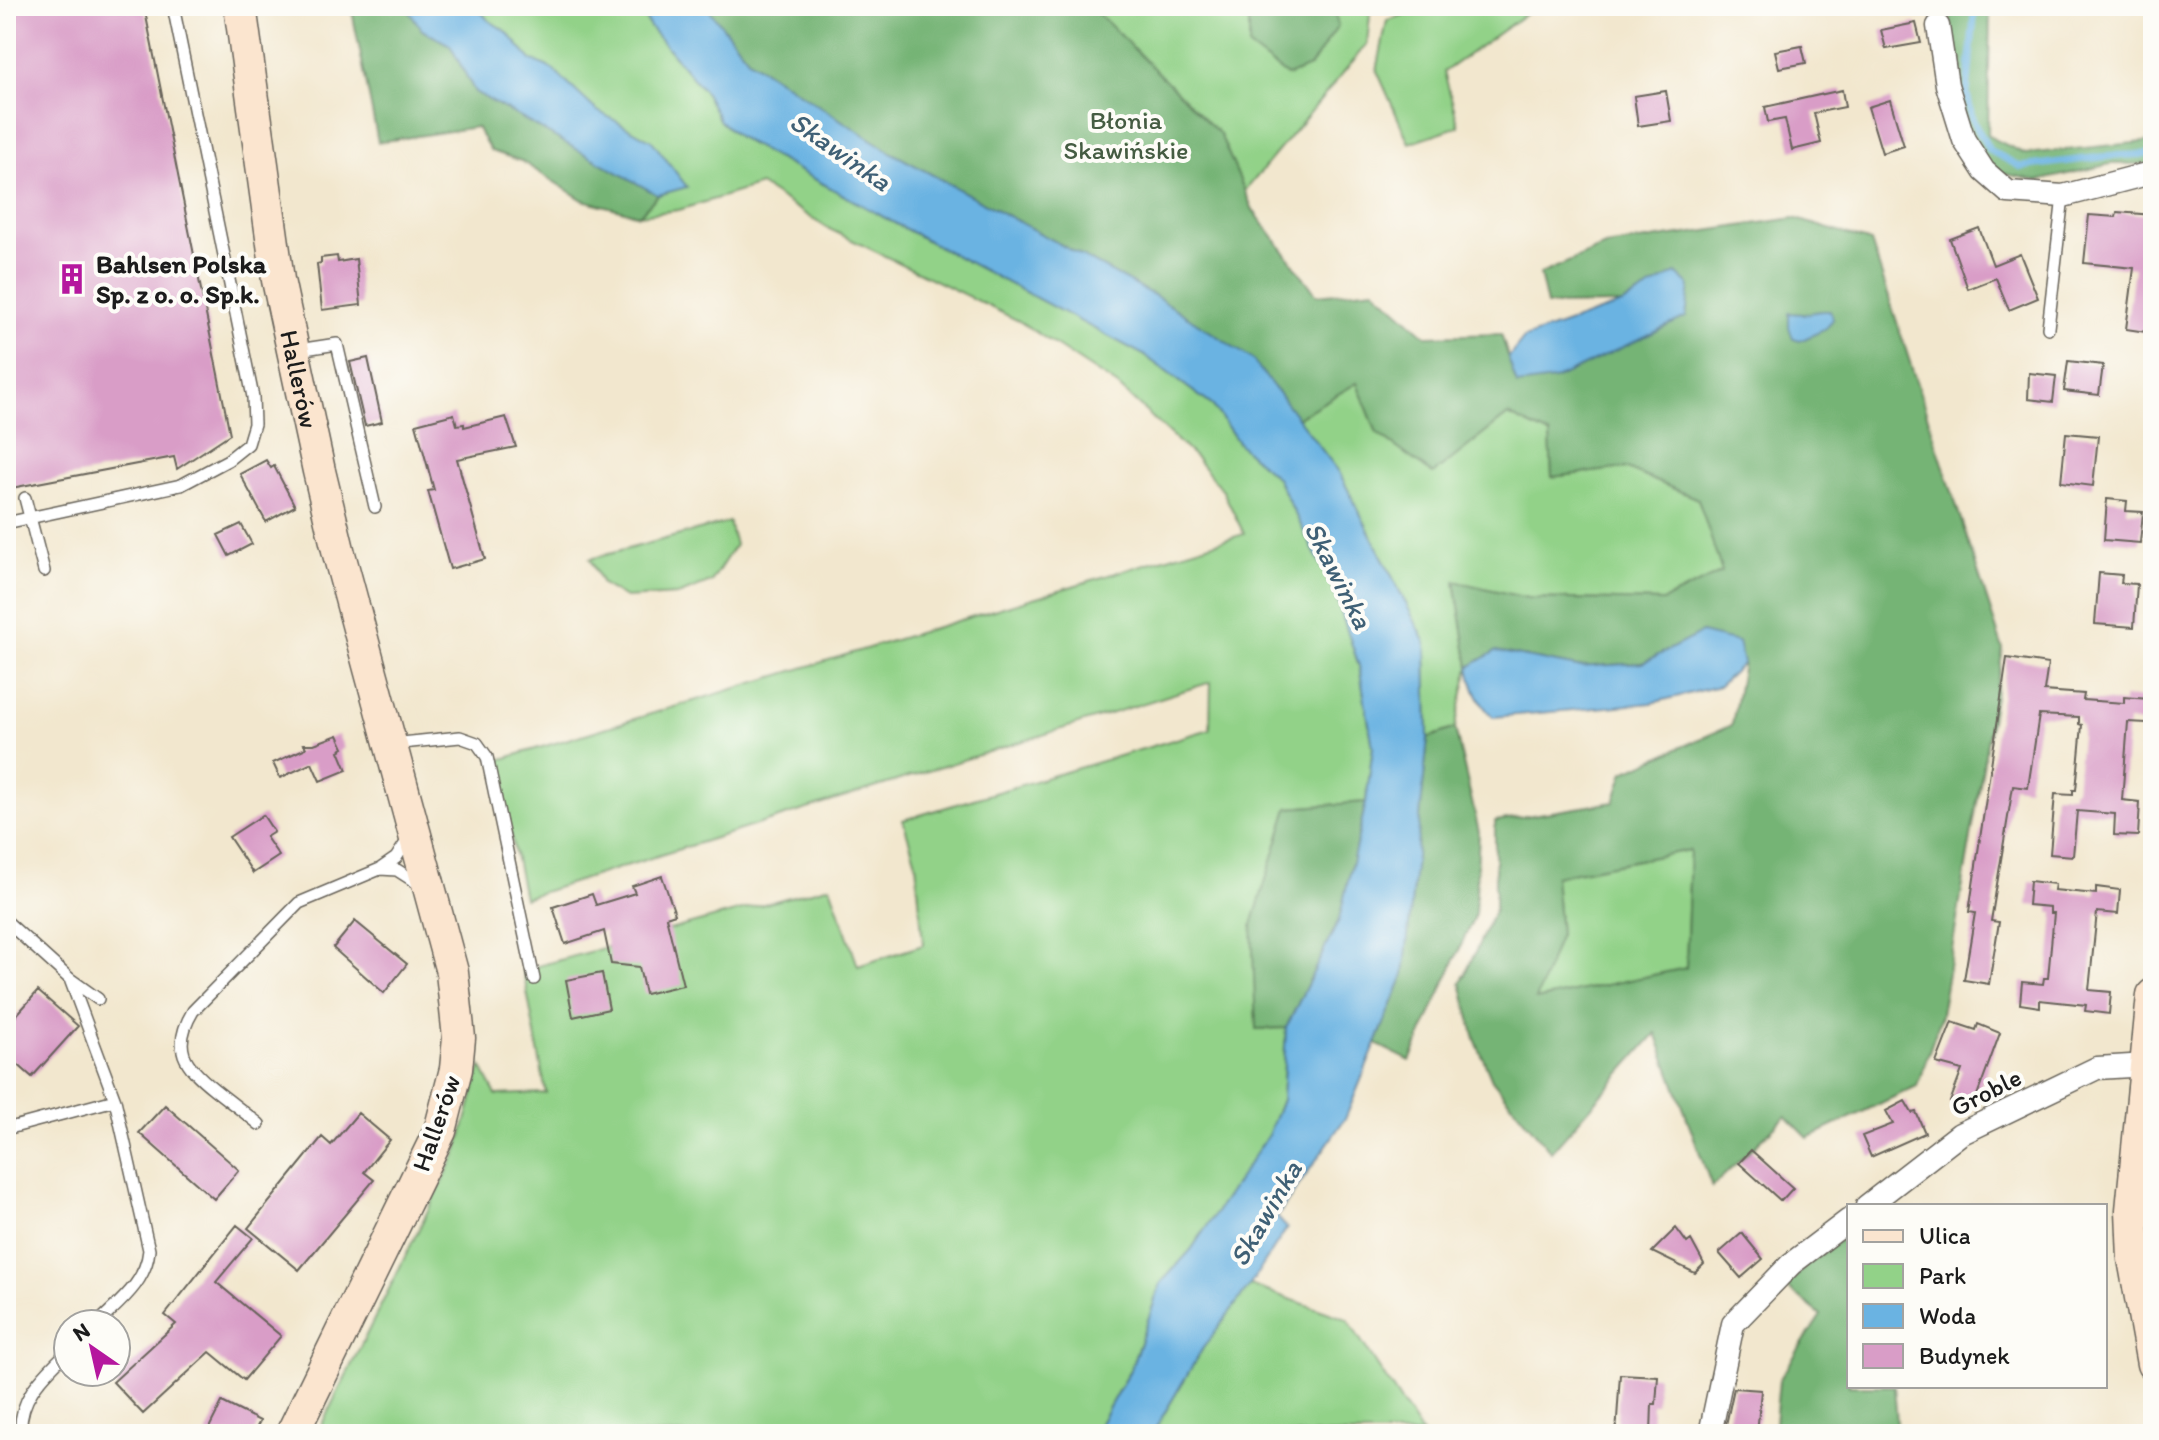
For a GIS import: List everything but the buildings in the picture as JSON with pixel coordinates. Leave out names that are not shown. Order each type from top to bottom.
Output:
[{"type":"street","name":"Hallerów","points":[[240,6],[278,280],[293,351],[339,554],[452,972],[458,1008],[456,1069],[440,1131],[292,1434]]},
{"type":"street","points":[[1938,26],[1952,110],[1964,140],[1984,171],[2008,192],[2063,196],[2143,175],[2153,176]]},
{"type":"street","points":[[2153,995],[2132,1210],[2134,1259],[2153,1364]]},
{"type":"street","name":"Groble","points":[[1870,1204],[1960,1134],[2097,1068],[2147,1065]]},
{"type":"street","points":[[1710,1434],[1733,1324],[1791,1264],[1847,1222]]},
{"type":"lane","points":[[6,523],[181,485],[228,460],[248,444],[254,424],[253,397],[173,6]]},
{"type":"lane","points":[[2048,328],[2063,196]]},
{"type":"lane","points":[[293,351],[337,344],[375,507]]},
{"type":"lane","points":[[25,498],[44,571]]},
{"type":"lane","points":[[391,744],[460,737],[477,743],[487,757],[534,979]]},
{"type":"lane","points":[[259,1124],[193,1073],[184,1060],[181,1044],[184,1027],[193,1011],[299,903],[380,869],[396,858],[411,833],[411,818]]},
{"type":"lane","points":[[380,869],[397,870],[409,876],[432,896]]},
{"type":"lane","points":[[6,921],[70,979],[98,999]]},
{"type":"lane","points":[[70,979],[115,1100],[149,1250],[148,1260],[133,1289],[113,1308]]},
{"type":"lane","points":[[6,1129],[115,1100]]},
{"type":"lane","points":[[21,1434],[23,1408],[37,1381],[52,1366]]},
{"type":"green space","points":[[351,6],[406,6],[422,30],[450,44],[475,92],[658,195],[639,215],[583,200],[521,161],[491,151],[476,127],[378,142]]},
{"type":"green space","points":[[476,6],[640,6],[649,26],[704,91],[720,121],[738,137],[1144,355],[1213,406],[1240,445],[1277,478],[1334,591],[1359,666],[1373,747],[1366,802],[1288,808],[1257,1029],[1286,1028],[1282,1099],[1269,1135],[1191,1250],[1161,1283],[1131,1368],[1094,1434],[317,1434],[458,1150],[481,1066],[496,1095],[546,1093],[523,970],[830,886],[858,966],[923,945],[916,863],[903,820],[1210,729],[1211,682],[524,898],[496,761],[1244,534],[1223,491],[1197,459],[1118,386],[1019,321],[827,228],[760,185],[679,210],[639,215],[658,195],[686,187],[652,141],[596,110],[551,68],[531,60],[507,32],[488,20]]},
{"type":"green space","name":"Błonia Skawińskie","points":[[706,6],[1371,6],[1367,44],[1157,297]]},
{"type":"green space","points":[[706,6],[1086,6],[1100,15],[1220,134],[1253,210],[1317,295],[1374,289],[1426,336],[1501,334],[1517,384],[1676,273],[1622,304],[1547,305],[1540,274],[1605,246],[1794,218],[1871,242],[2003,649],[1940,1020],[1917,1086],[1808,1138],[1786,1116],[1712,1187],[1656,1033],[1551,1152],[1492,1080],[1475,1039],[1461,983],[1495,909],[1495,821],[1614,802],[1624,772],[1732,725],[1743,663],[1702,633],[1643,663],[1577,667],[1496,651],[1469,667],[1455,581],[1527,598],[1663,601],[1722,572],[1698,499],[1625,468],[1552,477],[1550,435],[1508,415],[1433,474],[1377,433],[1357,383],[1297,418],[1251,359],[1157,297],[892,153],[750,61]],"holes":[[[1690,850],[1686,968],[1536,1000],[1560,934],[1555,876]]]},
{"type":"green space","points":[[1231,6],[1334,6],[1338,26],[1310,67],[1287,76],[1249,47],[1249,21]]},
{"type":"green space","points":[[1433,6],[1525,6],[1527,13],[1444,72],[1459,126],[1409,143],[1377,71],[1387,20]]},
{"type":"green space","points":[[1949,6],[1990,6],[1988,136],[2025,154],[2153,141],[2153,164],[2111,164],[2038,181],[1997,172],[1966,141]]},
{"type":"green space","points":[[1357,383],[1377,433],[1433,473],[1508,415],[1550,435],[1552,477],[1625,468],[1698,499],[1723,572],[1663,601],[1527,598],[1455,582],[1469,667],[1455,728],[1428,738],[1426,643],[1339,472],[1297,418]]},
{"type":"green space","points":[[729,522],[735,545],[711,582],[678,595],[625,598],[602,584],[590,559]]},
{"type":"green space","points":[[1455,728],[1479,832],[1475,914],[1410,1061],[1376,1044],[1404,975],[1428,738]]},
{"type":"green space","points":[[1366,802],[1339,920],[1286,1028],[1256,1029],[1252,925],[1288,808]]},
{"type":"green space","points":[[1690,850],[1686,968],[1535,1000],[1560,934],[1555,876]]},
{"type":"green space","points":[[1847,1235],[1847,1388],[1894,1388],[1898,1434],[1774,1434],[1779,1380],[1821,1315],[1786,1287],[1806,1266]]},
{"type":"green space","points":[[1250,1285],[1347,1319],[1422,1434],[1152,1434],[1203,1348]]},
{"type":"water","points":[[406,6],[476,6],[488,20],[507,32],[531,60],[551,68],[596,110],[652,141],[687,187],[658,195],[475,92],[450,45],[422,30]]},
{"type":"water","name":"Skawinka","points":[[640,6],[706,6],[750,61],[892,153],[1157,297],[1252,359],[1339,472],[1426,643],[1428,738],[1404,975],[1346,1117],[1277,1217],[1287,1228],[1203,1348],[1152,1434],[1094,1434],[1131,1368],[1161,1283],[1191,1250],[1268,1135],[1282,1100],[1286,1028],[1339,920],[1366,802],[1373,747],[1359,666],[1334,591],[1277,478],[1240,445],[1213,406],[1144,355],[738,137],[720,121],[704,91],[649,26]]},
{"type":"water","points":[[1676,273],[1690,286],[1686,317],[1554,380],[1517,385],[1508,358],[1524,338],[1622,304]]},
{"type":"water","points":[[1830,311],[1833,319],[1826,329],[1800,341],[1793,339],[1789,313]]},
{"type":"water","points":[[1701,633],[1738,642],[1743,663],[1719,686],[1652,703],[1493,717],[1476,694],[1469,667],[1496,651],[1577,667],[1643,663]]},
{"type":"waterway","points":[[1975,6],[1967,93],[1972,119],[1989,150],[2021,167],[2153,154]]},
{"type":"place","name":"Bahlsen Polska Sp. z o. o. Sp.k.","points":[[72,279]]}]
